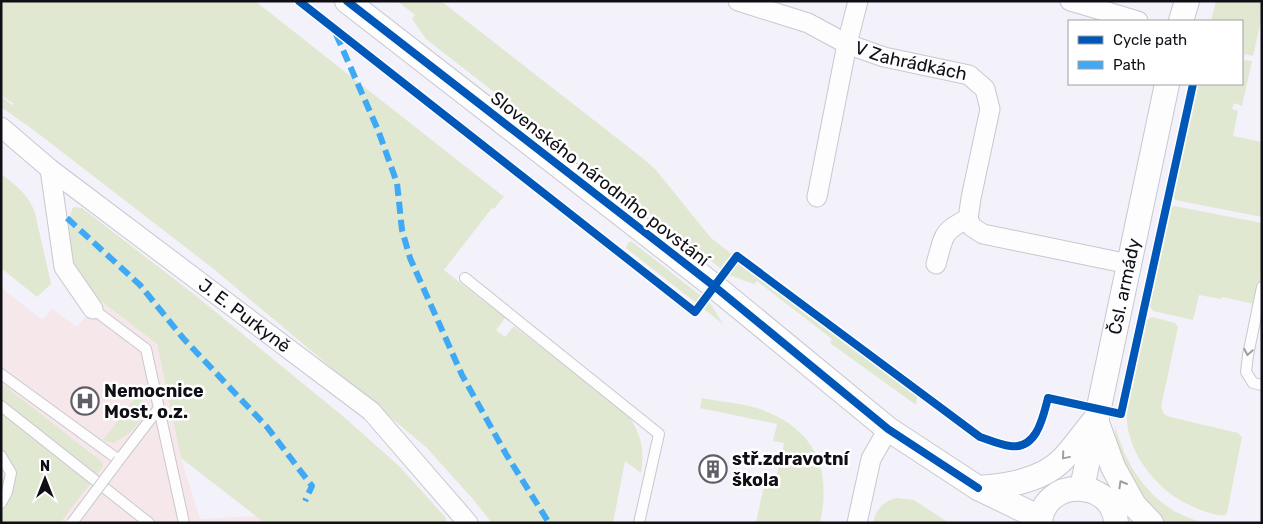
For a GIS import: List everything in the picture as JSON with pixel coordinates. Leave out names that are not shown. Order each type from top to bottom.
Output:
[{"type":"street","name":"Slovenského národního povstání","points":[[347,1],[714,286],[888,429],[978,488],[1040,520]]},
{"type":"street","name":"V Zahrádkách","points":[[738,1],[808,23],[847,44],[884,58],[969,75],[986,90],[990,109],[968,219]]},
{"type":"street","points":[[817,197],[847,44],[858,1]]},
{"type":"street","points":[[1070,1],[1135,20]]},
{"type":"street","points":[[1181,20],[1187,1]]},
{"type":"street","name":"Čsl. armády","points":[[1082,488],[1168,85]]},
{"type":"street","name":"J. E. Purkyně","points":[[1,126],[50,169],[371,411],[468,523]]},
{"type":"street","points":[[50,169],[64,267],[93,309]]},
{"type":"street","points":[[936,264],[944,233],[953,226],[968,219],[972,227],[983,234],[1129,264]]},
{"type":"street","points":[[978,488],[1008,486],[1038,476],[1061,461],[1096,418]]},
{"type":"street","points":[[1096,418],[1112,467],[1134,505],[1151,523]]},
{"type":"street","points":[[857,523],[871,459],[888,429]]},
{"type":"street","points":[[978,488],[1010,523]]},
{"type":"street","points":[[1040,520],[1048,503],[1060,492],[1082,488],[1094,491],[1104,498],[1111,507],[1116,523]]},
{"type":"lane","points":[[465,278],[659,434],[639,523]]},
{"type":"lane","points":[[1261,294],[1246,372],[1253,383],[1262,385]]},
{"type":"lane","points":[[93,309],[146,349],[184,523]]},
{"type":"lane","points":[[1,374],[119,460]]},
{"type":"lane","points":[[1,406],[149,523]]},
{"type":"lane","points":[[72,523],[158,408]]},
{"type":"lane","points":[[1,456],[12,473],[7,492],[1,503]]},
{"type":"shaded area","name":"Nemocnice Most, o.z.","points":[[1,288],[43,320],[52,309],[77,327],[100,300],[157,344],[181,458],[200,519],[257,516],[265,523],[1,523]]},
{"type":"green space","points":[[1,1],[255,1],[503,196],[505,195],[494,209],[492,208],[444,270],[505,318],[496,330],[505,337],[514,326],[627,414],[632,421],[641,442],[641,473],[625,461],[613,523],[492,523],[427,448],[215,270],[35,131],[1,107],[1,96],[12,105],[14,104],[1,95]]},
{"type":"green space","points":[[397,1],[441,1],[645,160],[655,169],[711,238],[872,363],[914,393],[917,397],[916,405],[830,343],[832,339],[757,281],[754,284],[729,275],[426,39],[412,19],[415,15]]},
{"type":"green space","points":[[1216,1],[1262,2],[1262,16],[1253,56],[1245,54],[1243,60],[1243,20],[1211,20]]},
{"type":"green space","points":[[1243,60],[1252,61],[1242,106],[1234,103],[1232,109],[1238,111],[1233,136],[1262,142],[1262,217],[1175,200],[1173,194],[1197,85],[1243,85]]},
{"type":"green space","points":[[1,174],[17,186],[26,196],[35,213],[51,284],[37,297],[1,268]]},
{"type":"green space","points":[[1174,206],[1262,223],[1262,271],[1255,304],[1222,297],[1221,299],[1199,295],[1193,320],[1153,311],[1150,306],[1170,209]]},
{"type":"green space","points":[[73,207],[82,208],[195,295],[345,418],[400,467],[446,518],[446,523],[265,523],[181,458],[157,344],[96,299],[75,270],[65,226],[72,224],[70,216]]},
{"type":"green space","points":[[631,241],[710,303],[723,324],[626,248]]},
{"type":"green space","points":[[1152,317],[1175,323],[1178,327],[1161,407],[1164,414],[1238,433],[1242,437],[1227,513],[1225,515],[1201,510],[1178,499],[1158,483],[1134,449],[1127,423],[1127,410],[1146,321]]},
{"type":"green space","points":[[1,383],[103,464],[102,468],[60,523],[1,523],[1,480],[6,474],[1,470]]},
{"type":"green space","points":[[139,393],[143,401],[143,409],[138,423],[127,435],[113,443],[103,440]]},
{"type":"green space","points":[[702,398],[760,409],[779,417],[806,439],[815,453],[821,468],[823,503],[820,523],[756,523],[764,485],[774,487],[779,467],[786,468],[787,465],[780,463],[784,443],[773,441],[777,424],[700,408]]},
{"type":"green space","points":[[1115,425],[1129,462],[1144,484],[1174,511],[1203,523],[1158,523],[1144,510],[1116,446]]},
{"type":"green space","points":[[896,498],[914,500],[949,523],[873,523],[881,507]]},
{"type":"marked path","points":[[336,34],[378,130],[397,183],[402,230],[410,258],[462,375],[506,454],[549,523]]},
{"type":"marked path","points":[[67,218],[140,285],[183,338],[267,427],[312,486],[305,501]]},
{"type":"cycle path","points":[[299,1],[695,312],[737,256],[980,437],[998,444],[1010,446],[1019,446],[1033,438],[1041,423],[1048,398],[1121,414],[1193,85]]},
{"type":"cycle path","points":[[347,1],[714,286],[888,429],[978,488]]},
{"type":"place","name":"Nemocnice Most, o.z.","points":[[85,401]]},
{"type":"place","name":"stř.zdravotní škola","points":[[713,469]]}]
